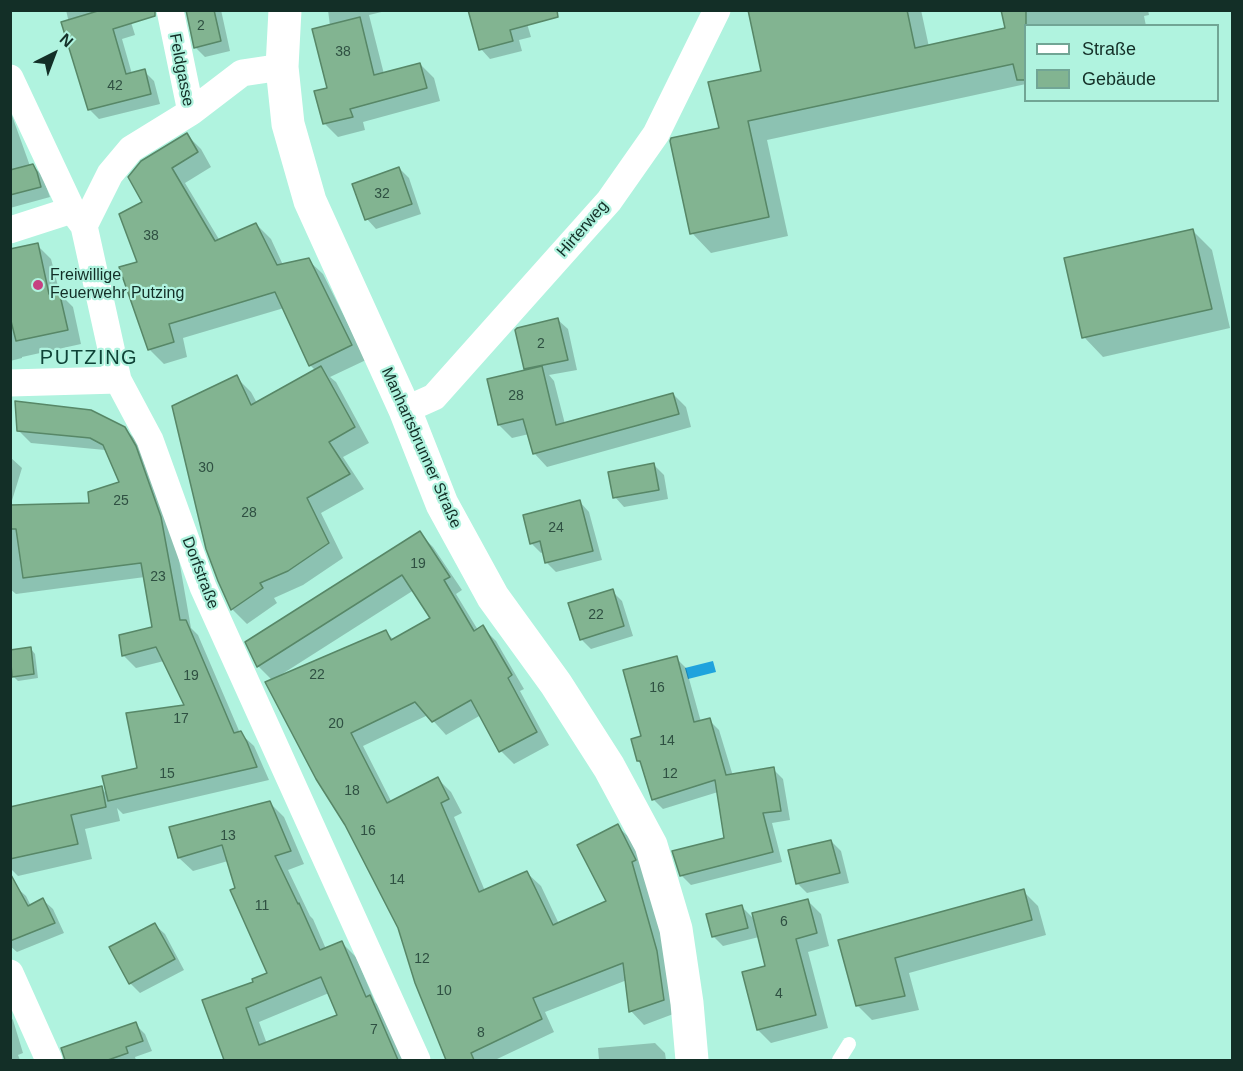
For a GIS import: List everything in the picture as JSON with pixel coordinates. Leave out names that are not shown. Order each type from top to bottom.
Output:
[{"type":"street","name":"Feldgasse","points":[[78,218],[131,149],[191,112],[170,10]]},
{"type":"street","name":"Manhartsbrunner Straße","points":[[285,10],[282,67],[288,124],[310,201],[405,410],[442,504],[493,597],[556,684],[609,767],[651,845],[676,929],[687,1003],[692,1060]]},
{"type":"street","name":"Hirterweg","points":[[405,410],[434,396],[609,201],[656,134],[717,10]]},
{"type":"street","points":[[191,112],[242,74],[282,67]]},
{"type":"street","name":"Dorfstraße","points":[[10,78],[78,218],[118,380],[150,441],[203,587],[417,1060]]},
{"type":"street","points":[[10,230],[78,218]]},
{"type":"street","points":[[11,383],[118,380]]},
{"type":"street","points":[[10,973],[49,1060]]},
{"type":"lane","points":[[839,1060],[849,1044]]},
{"type":"water","points":[[713,661],[716,672],[688,679],[685,668]]},
{"type":"building","points":[[101,10],[155,10],[155,16],[113,29],[126,74],[145,69],[151,94],[88,110],[61,22]]},
{"type":"building","points":[[186,10],[214,10],[221,41],[194,48]]},
{"type":"building","points":[[468,10],[557,10],[558,17],[510,30],[513,41],[479,50]]},
{"type":"building","points":[[748,10],[907,10],[915,48],[1005,28],[1001,10],[1026,10],[1024,80],[1017,80],[1013,64],[748,121],[769,217],[690,234],[671,138],[719,128],[708,82],[761,71]]},
{"type":"building","points":[[360,17],[374,75],[420,63],[427,88],[350,109],[353,117],[323,124],[314,91],[327,88],[312,29]]},
{"type":"building","points":[[187,133],[198,152],[172,168],[215,241],[256,223],[277,265],[309,258],[352,345],[309,366],[275,292],[169,324],[174,342],[148,350],[119,267],[137,262],[119,214],[142,202],[128,177],[141,161]]},
{"type":"building","points":[[33,164],[41,187],[10,195],[10,170]]},
{"type":"building","points":[[399,167],[412,204],[365,220],[352,184]]},
{"type":"building","points":[[1193,229],[1212,309],[1082,338],[1064,258]]},
{"type":"building","points":[[38,243],[49,294],[59,291],[68,330],[16,341],[10,317],[10,249]]},
{"type":"building","points":[[558,318],[568,360],[524,369],[515,330]]},
{"type":"building","points":[[321,366],[355,427],[329,442],[350,474],[307,498],[329,543],[288,571],[260,583],[263,588],[231,610],[206,549],[172,406],[237,375],[251,405]]},
{"type":"building","points":[[542,366],[556,425],[673,393],[679,414],[533,454],[523,419],[498,425],[487,379]]},
{"type":"building","points":[[15,401],[91,410],[125,427],[136,446],[161,517],[180,620],[186,620],[234,733],[241,731],[257,767],[108,801],[102,776],[137,768],[126,713],[184,705],[156,647],[122,656],[119,635],[152,627],[141,563],[23,578],[16,529],[10,529],[10,505],[89,503],[88,492],[119,482],[103,445],[90,438],[17,431]]},
{"type":"building","points":[[654,463],[659,490],[613,498],[608,472]]},
{"type":"building","points":[[580,500],[593,551],[545,563],[540,541],[530,544],[523,515]]},
{"type":"building","points":[[420,531],[450,577],[444,580],[474,631],[483,625],[512,675],[508,678],[537,732],[499,752],[471,700],[432,722],[415,702],[351,733],[387,803],[438,777],[449,799],[441,803],[479,892],[527,871],[553,925],[606,901],[577,845],[618,824],[636,860],[632,862],[657,951],[664,1000],[629,1012],[623,963],[533,998],[542,1019],[471,1053],[474,1060],[446,1060],[415,983],[398,928],[345,825],[316,779],[265,682],[386,630],[391,640],[430,618],[402,575],[257,667],[245,642]]},
{"type":"building","points":[[613,589],[624,626],[580,640],[568,603]]},
{"type":"building","points":[[31,647],[34,674],[12,677],[10,650]]},
{"type":"building","points":[[677,656],[694,722],[710,718],[726,775],[774,767],[781,811],[763,813],[773,852],[680,876],[672,851],[724,838],[715,780],[652,800],[631,739],[641,736],[623,670]]},
{"type":"building","points":[[102,786],[106,807],[71,815],[78,844],[10,859],[10,807]]},
{"type":"building","points":[[270,801],[291,851],[275,856],[320,950],[342,941],[366,997],[370,995],[398,1060],[224,1060],[202,1000],[253,982],[252,979],[267,973],[230,890],[235,888],[222,845],[178,858],[169,827]],"holes":[[[321,977],[337,1015],[259,1045],[246,1008]]]},
{"type":"building","points":[[831,840],[840,873],[796,884],[788,850]]},
{"type":"building","points":[[10,873],[28,906],[43,898],[55,923],[10,941]]},
{"type":"building","points":[[1024,889],[1032,920],[895,958],[905,996],[856,1006],[838,940]]},
{"type":"building","points":[[808,899],[817,933],[796,939],[816,1015],[757,1030],[742,972],[765,966],[752,913]]},
{"type":"building","points":[[742,905],[748,928],[712,937],[706,914]]},
{"type":"building","points":[[155,923],[175,959],[129,984],[109,947]]},
{"type":"building","points":[[136,1022],[143,1041],[126,1047],[128,1053],[108,1060],[65,1060],[61,1048]]},
{"type":"place","name":"Freiwillige Feuerwehr Putzing","points":[[38,285]]},
{"type":"district","name":"PUTZING","points":[[89,358]]}]
